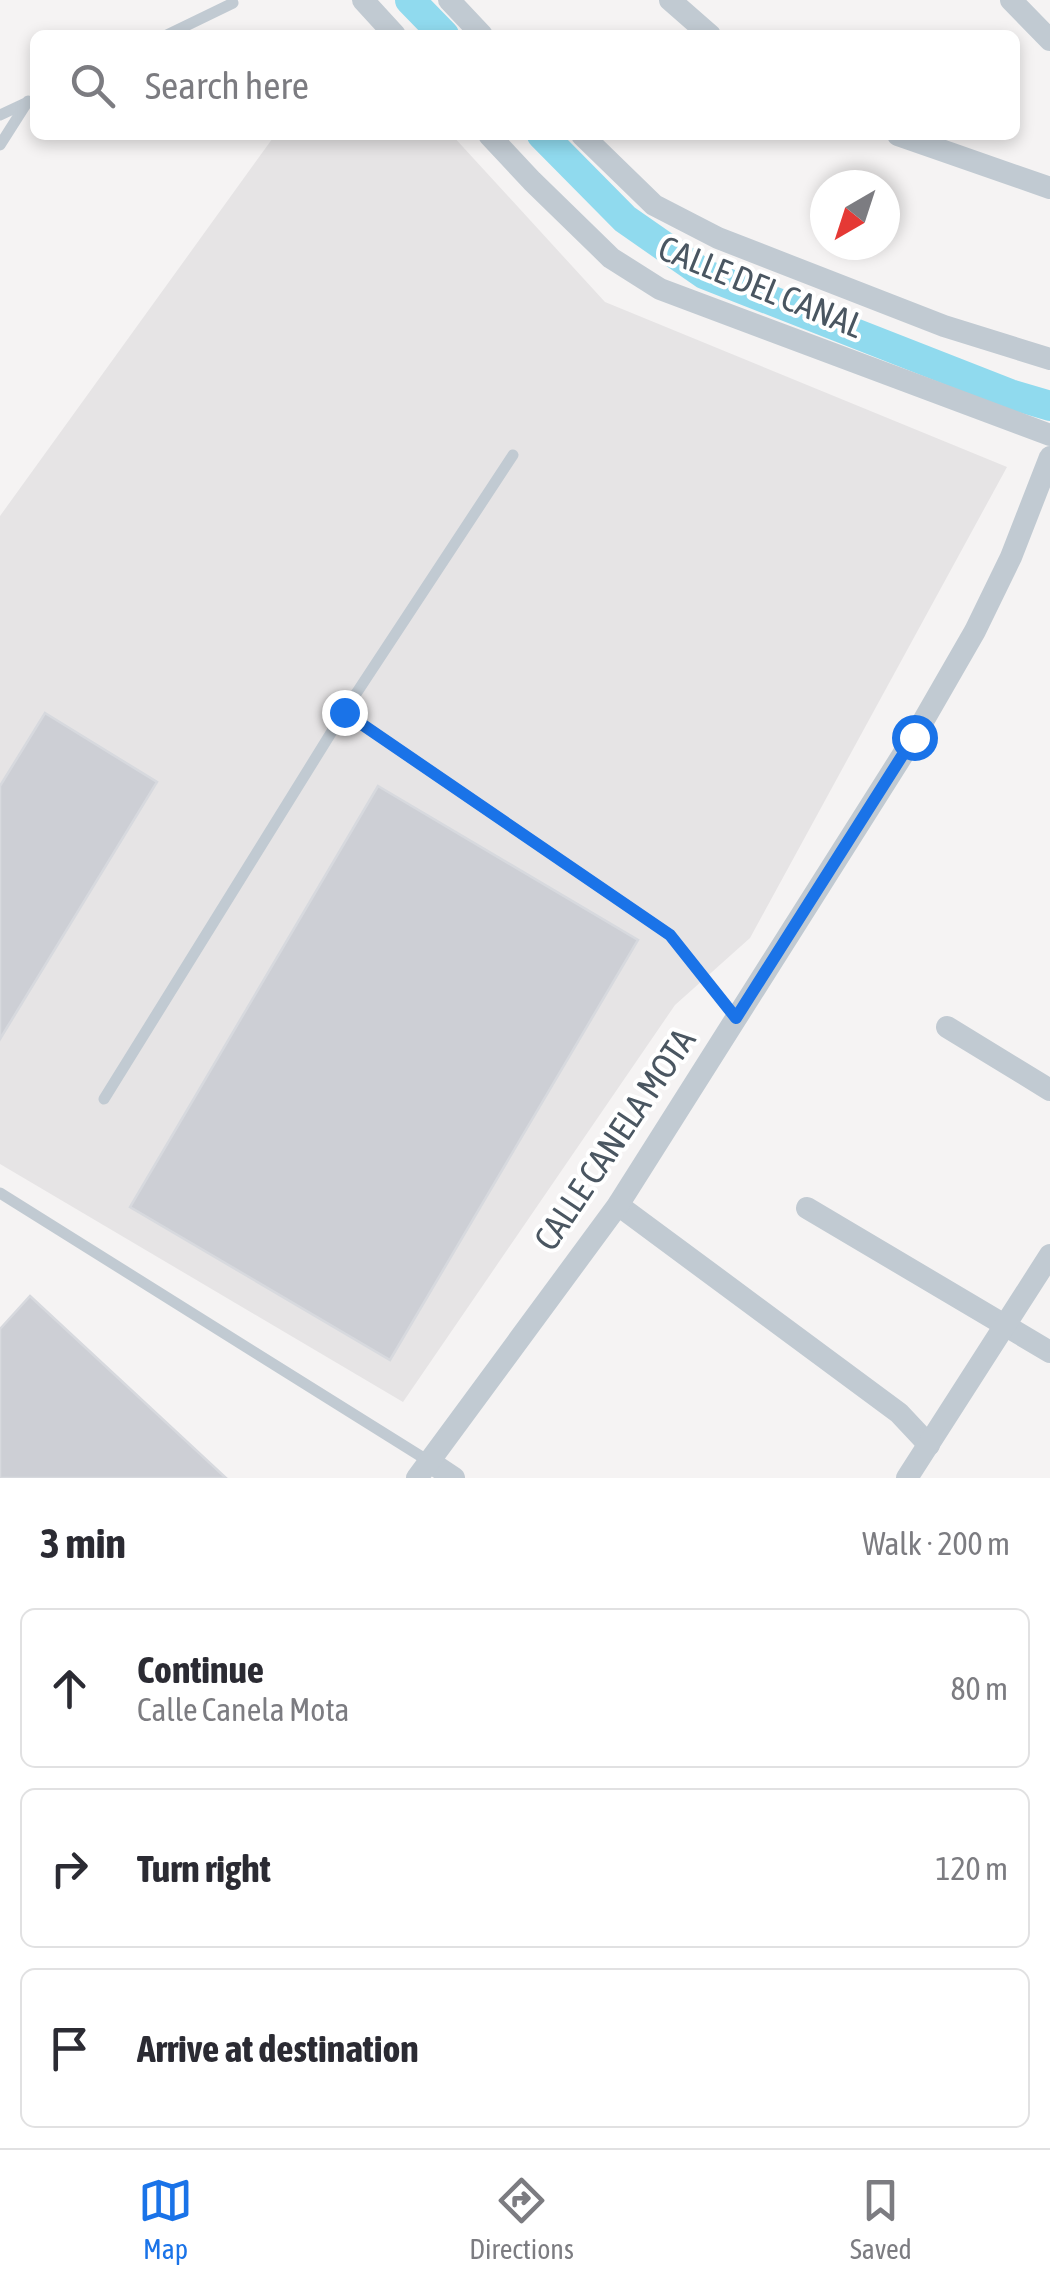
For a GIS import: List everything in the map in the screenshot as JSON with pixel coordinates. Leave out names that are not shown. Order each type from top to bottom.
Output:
[{"type":"street","points":[[363,0],[391,30]]},
{"type":"street","points":[[448,0],[477,30]]},
{"type":"street","points":[[670,0],[704,30]]},
{"type":"street","points":[[1011,0],[1050,40]]},
{"type":"street","name":"CALLE DEL CANAL","points":[[494,140],[611,258],[660,289],[1050,435]]},
{"type":"street","points":[[587,140],[654,205],[718,238],[944,326],[1050,360]]},
{"type":"street","points":[[912,140],[1050,188]]},
{"type":"street","name":"CALLE CANELA MOTA","points":[[423,1470],[618,1205],[914,737],[976,631],[1050,457]]},
{"type":"street","points":[[947,1027],[1050,1090]]},
{"type":"street","points":[[618,1205],[899,1412],[929,1445]]},
{"type":"street","points":[[807,1208],[1050,1352]]},
{"type":"street","points":[[907,1478],[1050,1255]]},
{"type":"street","points":[[423,1470],[454,1478]]},
{"type":"lane","points":[[178,30],[233,4]]},
{"type":"lane","points":[[0,115],[30,101]]},
{"type":"lane","points":[[0,145],[30,103]]},
{"type":"lane","points":[[104,1099],[344,712],[513,455]]},
{"type":"lane","points":[[344,712],[670,935],[736,1018]]},
{"type":"lane","points":[[0,1193],[423,1470]]},
{"type":"shaded area","points":[[271,140],[457,140],[605,302],[1007,467],[750,938],[675,1005],[403,1402],[0,1164],[0,516]]},
{"type":"building","points":[[45,713],[157,782],[0,1039],[0,786]]},
{"type":"building","points":[[378,786],[638,940],[390,1360],[130,1207]]},
{"type":"building","points":[[30,1296],[226,1478],[0,1478],[0,1329]]},
{"type":"waterway","points":[[410,0],[439,30]]},
{"type":"waterway","points":[[547,140],[625,219],[704,274],[1010,394],[1050,406]]},
{"type":"route","points":[[344,712],[670,935],[736,1018],[914,737]]}]
